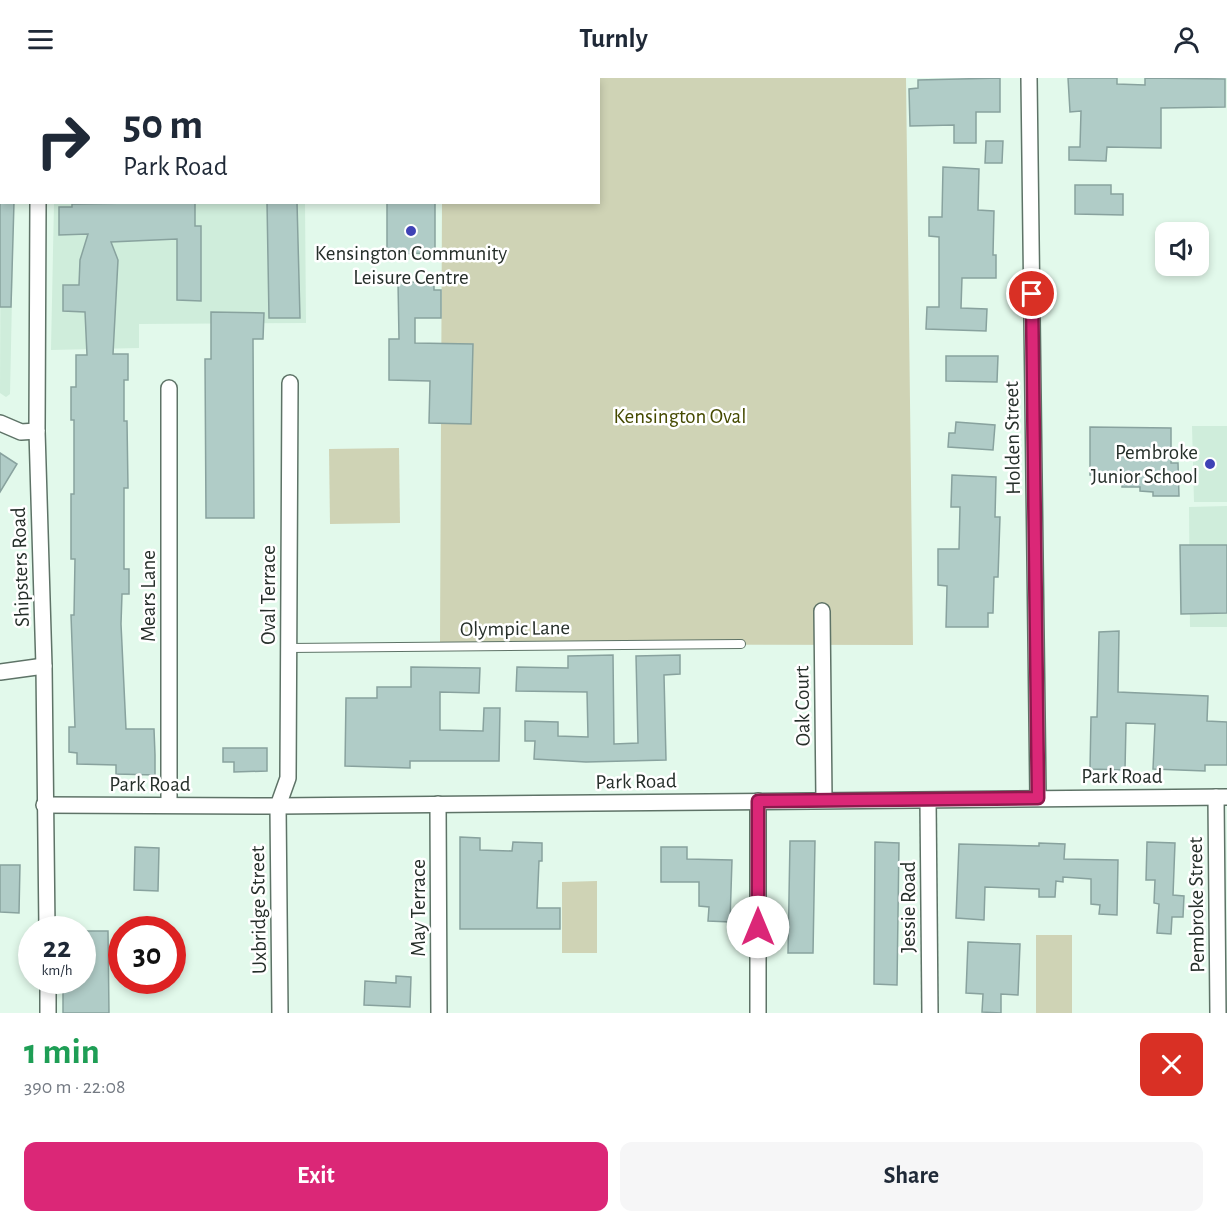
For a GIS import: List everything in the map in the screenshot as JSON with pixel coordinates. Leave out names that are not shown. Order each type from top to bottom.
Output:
[{"type":"street","name":"Holden Street","points":[[1029,78],[1038,798]]},
{"type":"street","name":"Shipsters Road","points":[[38,204],[37,431],[44,666],[47,916]]},
{"type":"street","name":"Oval Terrace","points":[[278,806],[288,778],[290,383]]},
{"type":"street","name":"Mears Lane","points":[[168,388],[169,805]]},
{"type":"street","points":[[0,423],[21,432],[37,431]]},
{"type":"street","name":"Oak Court","points":[[822,611],[824,800]]},
{"type":"street","points":[[0,672],[44,666]]},
{"type":"street","name":"Park Road","points":[[44,805],[278,806],[1221,797]]},
{"type":"street","name":"Pembroke Street","points":[[1218,1013],[1221,797]]},
{"type":"street","name":"Jessie Road","points":[[928,800],[930,1013]]},
{"type":"street","points":[[758,801],[758,1013]]},
{"type":"street","name":"May Terrace","points":[[438,804],[439,1013]]},
{"type":"street","name":"Uxbridge Street","points":[[278,806],[280,1013]]},
{"type":"street","points":[[48,994],[48,1013]]},
{"type":"lane","name":"Olympic Lane","points":[[289,648],[741,644]]},
{"type":"shaded area","points":[[1,204],[14,204],[10,394],[6,397],[0,393]]},
{"type":"shaded area","points":[[54,204],[305,204],[306,323],[139,324],[139,348],[51,350]]},
{"type":"shaded area","name":"Pembroke Junior School","points":[[1192,426],[1227,426],[1227,502],[1194,502]]},
{"type":"shaded area","points":[[1227,506],[1227,627],[1190,627],[1189,507]]},
{"type":"green space","name":"Kensington Oval","points":[[600,78],[906,78],[913,645],[440,644],[442,204],[600,204]]},
{"type":"green space","points":[[399,448],[400,523],[330,524],[329,449]]},
{"type":"green space","points":[[597,881],[597,953],[562,953],[562,882]]},
{"type":"green space","points":[[1036,935],[1072,935],[1072,1013],[1036,1013]]},
{"type":"building","points":[[1000,78],[1000,112],[976,112],[976,143],[954,143],[954,125],[910,126],[909,89],[918,88],[918,80]]},
{"type":"building","points":[[1068,78],[1117,78],[1117,84],[1145,85],[1145,78],[1225,79],[1225,107],[1161,108],[1161,148],[1107,147],[1106,161],[1069,160],[1069,147],[1080,147],[1081,111],[1070,112]]},
{"type":"building","points":[[986,141],[1003,141],[1002,163],[985,163]]},
{"type":"building","points":[[943,167],[979,169],[978,210],[994,211],[993,255],[996,255],[996,278],[962,278],[961,308],[987,309],[986,331],[926,329],[927,307],[939,307],[939,237],[929,236],[929,217],[942,217]]},
{"type":"building","points":[[1075,185],[1111,185],[1111,194],[1123,194],[1123,215],[1075,214]]},
{"type":"building","points":[[0,204],[14,204],[11,307],[0,307]]},
{"type":"building","points":[[72,204],[195,204],[195,226],[201,226],[201,301],[177,300],[177,239],[111,242],[118,260],[113,354],[128,354],[128,380],[124,380],[128,488],[124,488],[124,569],[129,569],[129,594],[122,594],[121,624],[126,729],[154,729],[155,775],[116,774],[116,765],[77,764],[77,753],[69,752],[69,727],[75,727],[71,615],[74,615],[75,559],[71,559],[74,420],[71,420],[71,387],[76,387],[76,355],[87,355],[85,312],[63,311],[63,285],[79,285],[80,260],[88,234],[59,235],[59,207],[72,207]]},
{"type":"building","points":[[267,204],[297,204],[300,318],[269,318]]},
{"type":"building","name":"Kensington Community Leisure Centre","points":[[387,204],[435,204],[435,253],[387,254]]},
{"type":"building","points":[[398,282],[434,282],[434,290],[441,290],[441,318],[415,318],[415,343],[473,344],[471,424],[429,423],[430,381],[389,380],[389,339],[399,339]]},
{"type":"building","points":[[211,312],[264,313],[263,339],[253,339],[254,518],[206,518],[205,359],[211,359]]},
{"type":"building","points":[[946,356],[998,356],[997,382],[946,381]]},
{"type":"building","points":[[956,422],[995,425],[993,450],[948,447],[949,433],[955,433]]},
{"type":"building","points":[[1090,427],[1171,428],[1171,463],[1178,463],[1179,496],[1153,496],[1153,492],[1140,491],[1140,487],[1122,487],[1122,475],[1090,475]]},
{"type":"building","points":[[0,453],[17,464],[0,492]]},
{"type":"building","points":[[952,475],[996,477],[995,517],[1000,517],[998,577],[994,577],[993,613],[988,613],[988,627],[946,627],[947,586],[938,585],[938,549],[959,549],[960,507],[951,507]]},
{"type":"building","points":[[1180,545],[1227,545],[1227,613],[1181,614]]},
{"type":"building","points":[[1119,631],[1118,692],[1208,696],[1207,721],[1227,722],[1227,765],[1205,765],[1205,771],[1153,769],[1155,724],[1126,723],[1125,770],[1090,769],[1091,717],[1097,717],[1099,632]]},
{"type":"building","points":[[613,655],[614,744],[638,743],[636,656],[680,655],[680,674],[664,675],[666,760],[586,762],[534,759],[535,741],[525,741],[525,721],[558,722],[558,736],[588,737],[587,692],[516,691],[517,667],[568,668],[568,656]]},
{"type":"building","points":[[411,667],[480,668],[479,693],[440,692],[440,730],[483,731],[484,708],[500,708],[499,761],[410,761],[410,768],[345,766],[346,698],[377,698],[377,687],[411,687]]},
{"type":"building","points":[[223,748],[267,748],[267,771],[234,772],[234,762],[223,762]]},
{"type":"building","points":[[460,837],[480,838],[480,850],[512,851],[513,842],[542,843],[537,908],[560,908],[560,929],[460,929]]},
{"type":"building","points":[[790,841],[815,841],[813,953],[788,953]]},
{"type":"building","points":[[875,842],[899,843],[897,985],[874,984]]},
{"type":"building","points":[[1147,842],[1175,843],[1173,895],[1184,896],[1183,917],[1172,917],[1171,934],[1157,933],[1159,904],[1154,903],[1155,880],[1146,880]]},
{"type":"building","points":[[1039,843],[1065,844],[1064,859],[1118,860],[1117,915],[1099,914],[1100,905],[1091,904],[1091,879],[1063,877],[1063,882],[1056,881],[1055,897],[1039,897],[1039,889],[985,887],[984,920],[956,918],[959,844],[1039,846]]},
{"type":"building","points":[[135,847],[159,848],[158,891],[134,890]]},
{"type":"building","points":[[661,847],[687,847],[687,859],[732,860],[730,922],[708,921],[709,907],[699,906],[699,882],[661,882]]},
{"type":"building","points":[[0,865],[20,865],[19,913],[0,912]]},
{"type":"building","points":[[96,931],[108,931],[109,1013],[63,1013],[63,994],[96,994]]},
{"type":"building","points":[[968,942],[1020,944],[1018,995],[1001,994],[1001,1013],[982,1012],[983,994],[966,993]]},
{"type":"building","points":[[396,976],[411,977],[410,1007],[364,1005],[365,981],[396,983]]},
{"type":"place","name":"Kensington Community Leisure Centre","points":[[411,231]]},
{"type":"place","name":"Pembroke Junior School","points":[[1210,464]]},
{"type":"route","points":[[758,927],[758,801],[1038,798],[1032,294]]}]
